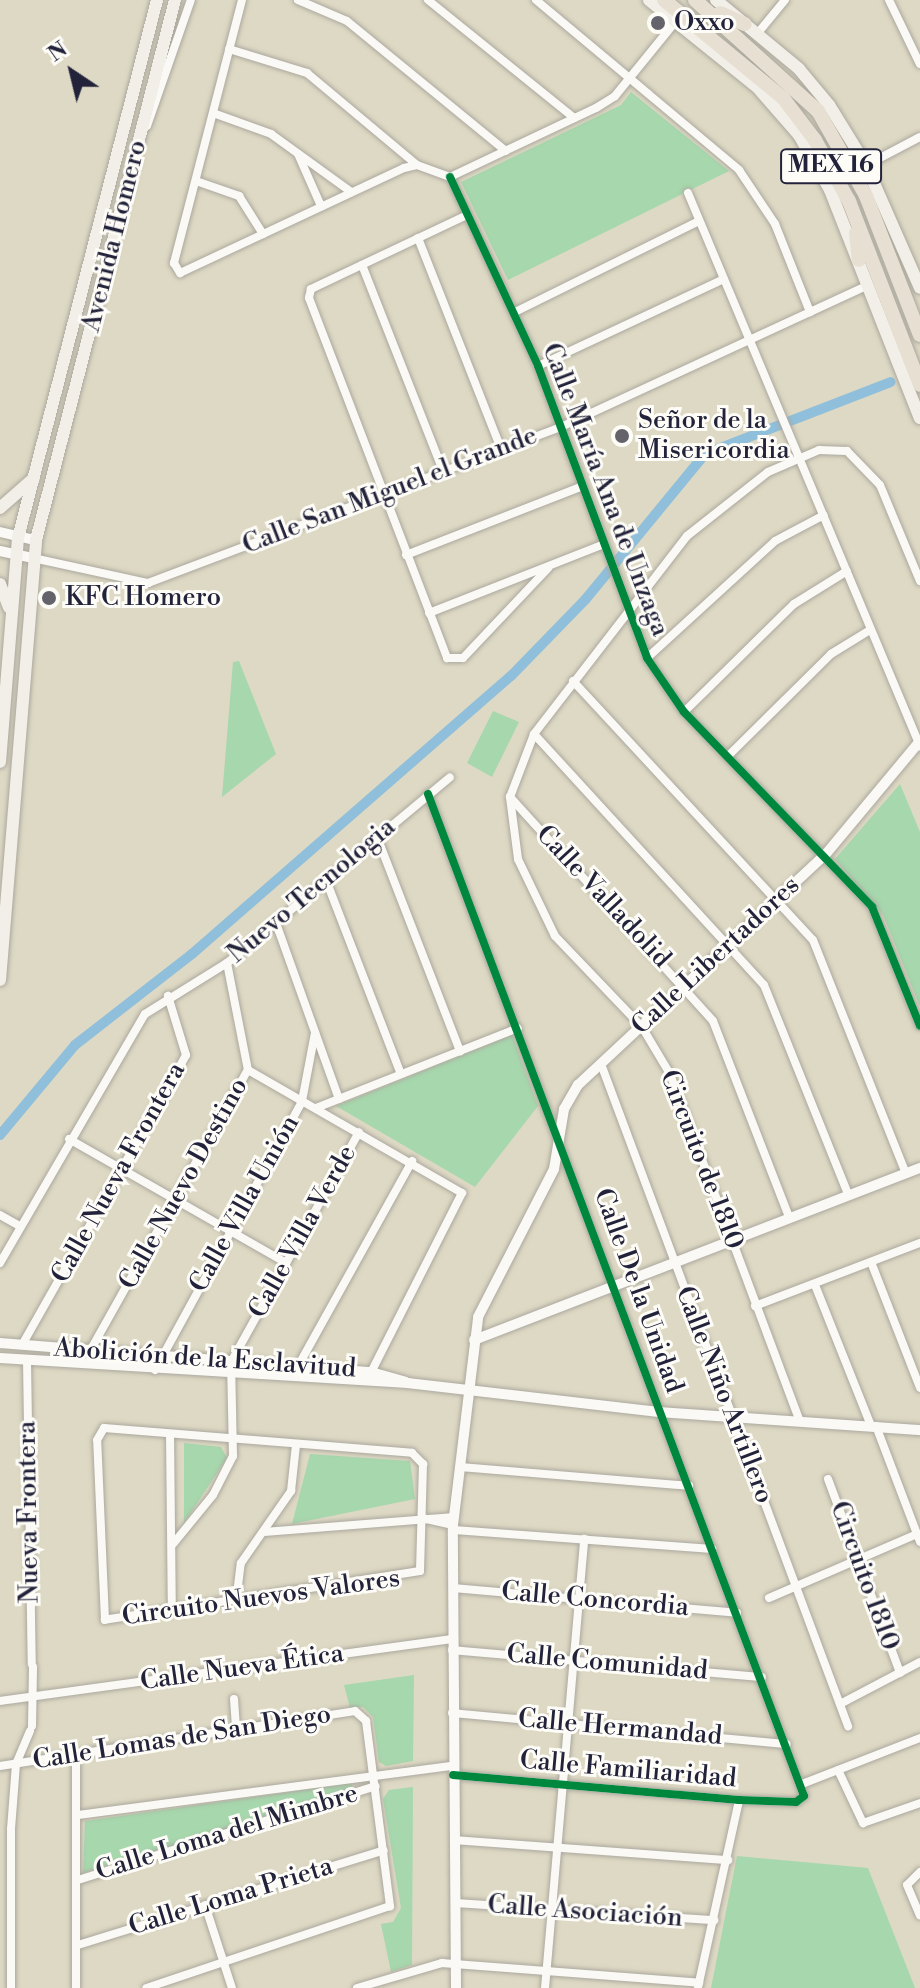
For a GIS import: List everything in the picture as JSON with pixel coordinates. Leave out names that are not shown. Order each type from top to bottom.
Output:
[{"type":"highway","name":"MEX 16","points":[[664,0],[783,98],[853,212],[920,385]]},
{"type":"highway","name":"MEX 16","points":[[704,2],[799,88],[860,168],[920,335]]},
{"type":"highway","points":[[704,2],[751,29]]},
{"type":"highway","points":[[853,212],[859,260]]},
{"type":"main road","name":"Avenida Homero","points":[[15,555],[157,0]]},
{"type":"main road","name":"Avenida Homero","points":[[33,558],[175,0]]},
{"type":"main road","points":[[649,0],[788,120],[830,190],[920,418]]},
{"type":"main road","points":[[751,29],[811,81],[860,168],[920,288]]},
{"type":"main road","points":[[0,508],[37,469]]},
{"type":"main road","points":[[0,762],[15,555]]},
{"type":"main road","points":[[0,980],[33,558]]},
{"type":"main road","points":[[0,584],[11,611]]},
{"type":"street","points":[[139,141],[191,0]]},
{"type":"street","points":[[242,0],[196,181],[177,271],[417,165]]},
{"type":"street","points":[[298,0],[347,21],[506,151]]},
{"type":"street","points":[[428,0],[574,118]]},
{"type":"street","points":[[536,0],[753,188],[810,312]]},
{"type":"street","points":[[751,29],[785,0]]},
{"type":"street","points":[[889,0],[920,64]]},
{"type":"street","points":[[229,49],[307,73],[417,165],[450,177],[609,100],[676,21]]},
{"type":"street","points":[[213,113],[264,130],[351,192]]},
{"type":"street","points":[[860,168],[920,137]]},
{"type":"street","points":[[298,153],[321,206]]},
{"type":"street","name":"Calle María Ana de Unzaga","points":[[450,177],[538,366],[647,658],[684,712],[825,855],[879,918],[920,1026]]},
{"type":"street","points":[[196,181],[239,196],[263,234]]},
{"type":"street","points":[[688,193],[919,743]]},
{"type":"street","points":[[467,215],[308,293],[446,656],[460,660],[548,568]]},
{"type":"street","points":[[515,312],[699,221]]},
{"type":"street","points":[[418,238],[501,449]]},
{"type":"street","points":[[362,265],[443,471]]},
{"type":"street","points":[[538,366],[724,279]]},
{"type":"street","name":"Calle San Miguel el Grande","points":[[33,558],[143,584],[561,427],[868,285]]},
{"type":"street","points":[[510,797],[534,734],[573,681],[718,505],[800,458],[836,448],[860,461],[893,509],[920,581]]},
{"type":"street","points":[[406,555],[583,486]]},
{"type":"street","points":[[647,658],[775,541],[824,515]]},
{"type":"street","points":[[0,532],[36,540]]},
{"type":"street","points":[[429,613],[604,544]]},
{"type":"street","points":[[0,551],[33,558]]},
{"type":"street","points":[[684,712],[794,604],[847,571]]},
{"type":"street","points":[[728,756],[831,654],[870,630]]},
{"type":"street","points":[[573,681],[778,899],[827,964],[906,1174]]},
{"type":"street","points":[[534,734],[731,943],[777,1009],[848,1194]]},
{"type":"street","name":"Calle Libertadores","points":[[456,1988],[452,1770],[454,1524],[474,1340],[483,1306],[562,1141],[569,1097],[825,855],[919,743]]},
{"type":"street","name":"Nuevo Tecnologia","points":[[0,1263],[135,1026],[168,996],[227,963],[450,777]]},
{"type":"street","name":"Calle De la Unidad","points":[[428,794],[562,1141],[660,1412],[802,1784],[800,1801]]},
{"type":"street","name":"Calle Valladolid","points":[[510,797],[686,986],[720,1033],[789,1217]]},
{"type":"street","name":"Circuito de 1810","points":[[510,797],[518,859],[555,936],[642,1027],[670,1074],[799,1419]]},
{"type":"street","points":[[377,837],[460,1051]]},
{"type":"street","points":[[326,880],[401,1074]]},
{"type":"street","points":[[276,923],[339,1099]]},
{"type":"street","name":"Calle Nuevo Destino","points":[[90,1351],[248,1070],[227,963]]},
{"type":"street","name":"Calle Nueva Frontera","points":[[22,1345],[186,1055],[168,996]]},
{"type":"street","points":[[316,1108],[518,1028]]},
{"type":"street","name":"Calle Villa Unión","points":[[155,1370],[302,1101],[315,1033]]},
{"type":"street","name":"Calle Niño Artillero","points":[[601,1064],[848,1726]]},
{"type":"street","points":[[248,1070],[459,1187],[463,1204],[371,1372]]},
{"type":"street","name":"Calle Villa Verde","points":[[231,1362],[359,1132]]},
{"type":"street","points":[[69,1139],[286,1263]]},
{"type":"street","points":[[297,1368],[412,1161]]},
{"type":"street","points":[[474,1340],[920,1168]]},
{"type":"street","points":[[0,1215],[20,1226]]},
{"type":"street","points":[[755,1306],[920,1243]]},
{"type":"street","points":[[871,1262],[920,1388]]},
{"type":"street","points":[[769,1598],[918,1538],[815,1285]]},
{"type":"street","name":"Abolición de la Esclavitud","points":[[0,1343],[160,1358],[371,1372],[408,1383]]},
{"type":"street","name":"Abolición de la Esclavitud","points":[[0,1358],[232,1377],[408,1383],[660,1412],[732,1414],[920,1430]]},
{"type":"street","name":"Nueva Frontera","points":[[16,1764],[31,1728],[27,1361]]},
{"type":"street","points":[[173,1544],[227,1472],[236,1440],[231,1362]]},
{"type":"street","name":"Circuito Nuevos Valores","points":[[104,1428],[170,1434],[418,1456],[422,1518],[416,1575],[110,1621],[100,1615],[97,1472],[104,1428]]},
{"type":"street","points":[[170,1434],[172,1612]]},
{"type":"street","points":[[236,1602],[241,1563],[291,1491],[296,1445]]},
{"type":"street","points":[[460,1467],[689,1486]]},
{"type":"street","name":"Circuito 1810","points":[[828,1479],[900,1673]]},
{"type":"street","points":[[264,1532],[422,1518],[584,1539],[712,1549]]},
{"type":"street","points":[[545,1988],[584,1539]]},
{"type":"street","name":"Calle Concordia","points":[[453,1588],[737,1613]]},
{"type":"street","name":"Calle Comunidad","points":[[452,1644],[762,1677]]},
{"type":"street","name":"Calle Nueva Ética","points":[[31,1697],[452,1644]]},
{"type":"street","points":[[840,1704],[920,1662]]},
{"type":"street","points":[[0,1701],[31,1697]]},
{"type":"street","points":[[234,1699],[236,1729]]},
{"type":"street","name":"Calle Lomas de San Diego","points":[[0,1766],[355,1711],[363,1717],[375,1776]]},
{"type":"street","name":"Calle Hermandad","points":[[452,1713],[787,1744]]},
{"type":"street","points":[[802,1784],[920,1738]]},
{"type":"street","points":[[76,1753],[76,1988]]},
{"type":"street","points":[[11,1988],[11,1829],[16,1764]]},
{"type":"street","name":"Calle Familiaridad","points":[[78,1815],[375,1776],[452,1770],[561,1785],[739,1800],[800,1801]]},
{"type":"street","points":[[838,1770],[863,1823],[920,1803]]},
{"type":"street","points":[[146,1988],[390,1906],[375,1776]]},
{"type":"street","name":"Calle Loma del Mimbre","points":[[78,1880],[376,1786]]},
{"type":"street","points":[[357,1988],[456,1963],[699,1985],[739,1800]]},
{"type":"street","points":[[0,1831],[11,1829]]},
{"type":"street","points":[[454,1840],[728,1860]]},
{"type":"street","name":"Calle Loma Prieta","points":[[78,1945],[384,1850]]},
{"type":"street","points":[[920,1872],[907,1885],[920,1915]]},
{"type":"street","points":[[0,1897],[11,1896]]},
{"type":"street","name":"Calle Asociación","points":[[456,1903],[714,1920]]},
{"type":"street","points":[[205,1905],[232,1988]]},
{"type":"street","points":[[0,1962],[11,1960]]},
{"type":"green space","points":[[631,92],[729,171],[508,280],[461,182],[621,105]]},
{"type":"green space","points":[[239,661],[276,754],[222,797],[233,662]]},
{"type":"green space","points":[[493,711],[519,722],[492,777],[467,763]]},
{"type":"green space","points":[[900,784],[920,832],[920,1007],[883,915],[835,859]]},
{"type":"green space","points":[[512,1035],[538,1106],[475,1187],[336,1106]]},
{"type":"green space","points":[[184,1443],[221,1447],[227,1458],[184,1523]]},
{"type":"green space","points":[[310,1454],[410,1461],[415,1499],[292,1524]]},
{"type":"green space","points":[[414,1675],[413,1761],[386,1766],[379,1762],[373,1717],[363,1707],[350,1708],[344,1685]]},
{"type":"green space","points":[[352,1783],[353,1791],[83,1873],[85,1821]]},
{"type":"green space","points":[[413,1787],[412,1965],[391,1972],[381,1924],[393,1922],[401,1908],[383,1799],[389,1790]]},
{"type":"green space","points":[[737,1856],[868,1868],[915,1988],[711,1988]]},
{"type":"waterway","points":[[0,1135],[75,1045],[192,954],[511,676],[585,600],[705,454],[891,382]]},
{"type":"cycle path","points":[[450,177],[538,366],[647,658],[684,712],[872,907],[920,1026]]},
{"type":"cycle path","points":[[428,794],[804,1796],[796,1802],[739,1800],[453,1775]]},
{"type":"place","name":"Oxxo","points":[[658,23]]},
{"type":"place","name":"Señor de la Misericordia","points":[[622,436]]},
{"type":"place","name":"KFC Homero","points":[[49,598]]}]
